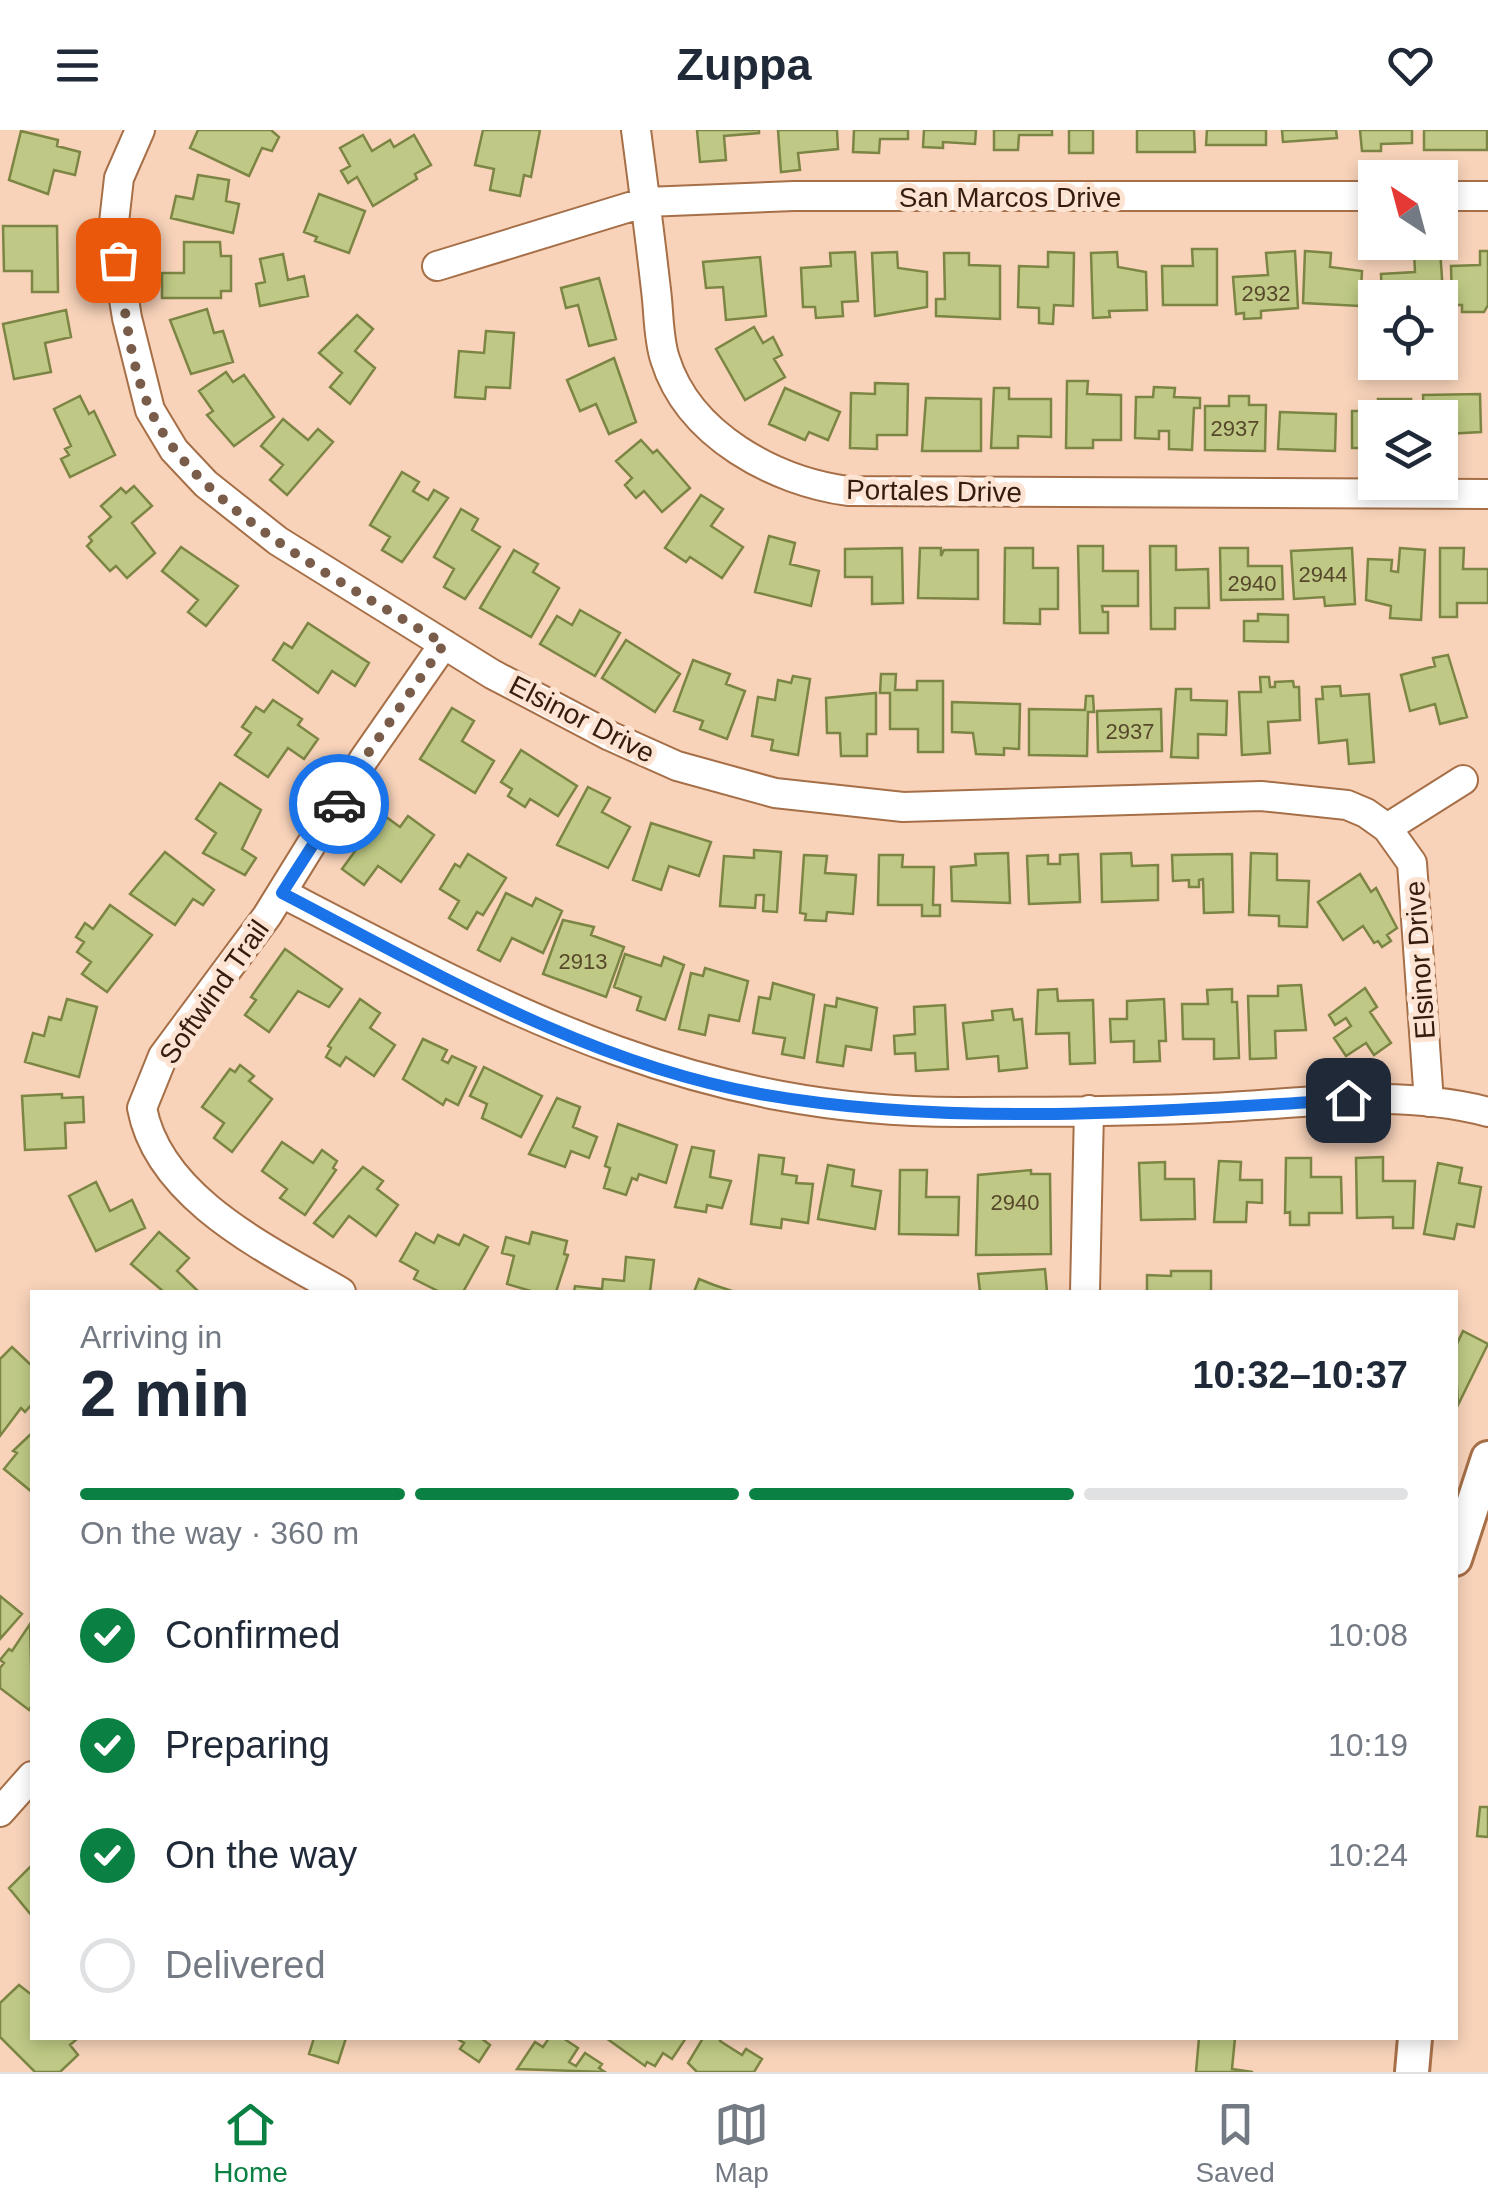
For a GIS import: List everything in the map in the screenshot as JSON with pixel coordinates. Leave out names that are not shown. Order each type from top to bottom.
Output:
[{"type":"street","name":"Elsinor Drive","points":[[140,130],[118,178],[113,230],[126,318],[150,410],[174,450],[206,484],[278,541],[444,644],[610,736],[678,766],[774,793],[903,807],[1261,796],[1348,805],[1386,828],[1412,862],[1417,885],[1429,1102]]},
{"type":"street","name":"Portales Drive","points":[[636,130],[664,358],[687,401],[711,428],[769,470],[810,486],[848,492],[1488,494]]},
{"type":"street","name":"San Marcos Drive","points":[[436,266],[646,202],[794,196],[1358,196]]},
{"type":"street","points":[[1458,196],[1488,196]]},
{"type":"street","name":"Softwind Trail","points":[[338,1290],[214,1213],[158,1152],[142,1108],[163,1056],[282,893],[364,759],[444,644]]},
{"type":"street","points":[[1386,828],[1463,780]]},
{"type":"street","points":[[282,893],[496,1005],[589,1044],[758,1094],[880,1110],[1088,1110],[1384,1098],[1488,1112]]},
{"type":"street","points":[[1085,1290],[1088,1110]]},
{"type":"street","points":[[1458,1546],[1474,1474]]},
{"type":"street","points":[[0,1812],[30,1778]]},
{"type":"street","points":[[1412,2072],[1414,2040]]},
{"type":"building","points":[[198,130],[271,130],[279,137],[272,151],[262,148],[249,176],[190,148]]},
{"type":"building","points":[[483,130],[540,130],[531,177],[524,175],[520,196],[490,190],[494,169],[475,165]]},
{"type":"building","points":[[697,130],[759,133],[724,136],[726,160],[700,162]]},
{"type":"building","points":[[778,130],[837,130],[838,149],[798,153],[800,170],[781,172]]},
{"type":"building","points":[[854,130],[908,130],[908,139],[880,139],[879,153],[853,152]]},
{"type":"building","points":[[924,130],[976,130],[975,144],[943,142],[943,148],[923,147]]},
{"type":"building","points":[[994,130],[1052,130],[1052,135],[1019,135],[1018,150],[994,150]]},
{"type":"building","points":[[1069,130],[1093,130],[1093,153],[1069,153]]},
{"type":"building","points":[[1137,130],[1194,130],[1195,152],[1137,152]]},
{"type":"building","points":[[1207,130],[1266,130],[1266,145],[1206,145]]},
{"type":"building","points":[[1282,130],[1336,130],[1337,138],[1283,142]]},
{"type":"building","points":[[1360,130],[1412,130],[1412,143],[1381,144],[1381,151],[1362,151]]},
{"type":"building","points":[[1424,130],[1487,130],[1487,150],[1424,150]]},
{"type":"building","points":[[21,131],[58,140],[57,146],[80,152],[75,175],[54,170],[48,194],[9,180]]},
{"type":"building","points":[[363,135],[372,151],[390,140],[394,147],[414,135],[431,165],[415,174],[417,179],[373,206],[357,177],[348,183],[341,171],[350,166],[340,148]]},
{"type":"building","points":[[198,175],[229,180],[226,201],[239,204],[233,233],[171,218],[176,196],[193,199]]},
{"type":"building","points":[[319,194],[365,211],[349,253],[315,241],[317,237],[304,232]]},
{"type":"building","points":[[3,226],[57,226],[58,292],[32,292],[32,271],[4,271]]},
{"type":"building","points":[[184,242],[220,242],[221,256],[231,256],[231,291],[221,291],[221,298],[162,298],[162,273],[184,273]]},
{"type":"building","points":[[1192,249],[1217,249],[1217,305],[1163,305],[1162,266],[1193,266]]},
{"type":"building","points":[[1295,251],[1298,308],[1261,311],[1261,318],[1244,319],[1244,313],[1236,314],[1233,277],[1268,275],[1266,253]]},
{"type":"building","points":[[1305,251],[1331,253],[1330,267],[1362,271],[1358,306],[1303,303]]},
{"type":"building","points":[[1480,251],[1488,251],[1488,305],[1484,312],[1462,312],[1462,305],[1458,305],[1458,280],[1451,280],[1451,266],[1480,265]]},
{"type":"building","points":[[855,252],[858,301],[842,302],[843,316],[816,318],[815,307],[803,307],[801,268],[831,266],[830,253]]},
{"type":"building","points":[[897,252],[898,268],[927,272],[927,307],[875,316],[872,253]]},
{"type":"building","points":[[1048,252],[1074,253],[1073,306],[1054,305],[1053,324],[1039,323],[1039,308],[1018,307],[1019,266],[1048,267]]},
{"type":"building","points":[[1117,252],[1118,267],[1146,272],[1147,310],[1109,311],[1110,317],[1093,318],[1091,253]]},
{"type":"building","points":[[944,253],[969,253],[969,265],[1000,266],[1000,319],[936,316],[936,299],[945,299]]},
{"type":"building","points":[[283,254],[288,280],[304,276],[308,296],[260,306],[256,284],[265,282],[260,259]]},
{"type":"building","points":[[760,257],[766,316],[726,320],[723,287],[706,288],[703,262]]},
{"type":"building","points":[[1414,260],[1441,260],[1442,280],[1381,280],[1381,274],[1415,272]]},
{"type":"building","points":[[599,278],[616,339],[589,346],[578,305],[566,308],[561,288]]},
{"type":"building","points":[[207,309],[214,333],[223,331],[233,362],[191,374],[170,320]]},
{"type":"building","points":[[66,310],[71,337],[45,343],[51,372],[14,379],[3,324]]},
{"type":"building","points":[[357,315],[373,329],[355,351],[375,368],[350,404],[330,387],[342,373],[319,353]]},
{"type":"building","points":[[754,327],[763,343],[773,337],[782,355],[774,359],[785,377],[745,400],[716,349]]},
{"type":"building","points":[[486,331],[514,333],[510,388],[486,387],[485,399],[455,397],[459,351],[484,353]]},
{"type":"building","points":[[614,358],[636,422],[609,434],[596,404],[580,411],[567,380]]},
{"type":"building","points":[[226,372],[233,382],[244,375],[274,417],[234,446],[207,415],[213,411],[199,391]]},
{"type":"building","points":[[1067,381],[1088,381],[1087,394],[1121,395],[1121,440],[1093,440],[1093,448],[1066,448]]},
{"type":"building","points":[[875,383],[908,384],[907,435],[877,435],[877,449],[850,448],[851,393],[875,394]]},
{"type":"building","points":[[1154,387],[1175,388],[1174,397],[1200,398],[1200,408],[1194,408],[1192,450],[1169,449],[1169,431],[1159,431],[1159,439],[1135,438],[1136,397],[1153,397]]},
{"type":"building","points":[[785,388],[840,412],[828,440],[809,432],[805,440],[769,424]]},
{"type":"building","points":[[994,388],[1009,388],[1009,399],[1051,399],[1051,437],[1018,436],[1018,448],[991,448]]},
{"type":"building","points":[[1480,394],[1481,432],[1458,433],[1458,400],[1423,400],[1423,395]]},
{"type":"building","points":[[80,396],[89,414],[94,411],[115,455],[70,477],[61,459],[69,455],[65,449],[71,446],[54,409]]},
{"type":"building","points":[[1229,396],[1249,396],[1249,405],[1266,405],[1265,451],[1205,450],[1205,406],[1229,406]]},
{"type":"building","points":[[926,398],[981,399],[981,451],[922,451]]},
{"type":"building","points":[[1352,411],[1358,411],[1358,448],[1352,448]]},
{"type":"building","points":[[1280,412],[1336,414],[1335,451],[1278,449]]},
{"type":"building","points":[[283,419],[308,440],[318,429],[333,442],[287,495],[270,480],[283,465],[261,446]]},
{"type":"building","points":[[641,440],[653,453],[657,450],[690,488],[662,512],[644,491],[636,498],[625,485],[632,478],[616,461]]},
{"type":"building","points":[[402,472],[419,482],[413,491],[428,500],[434,490],[448,498],[402,562],[382,550],[390,537],[370,525]]},
{"type":"building","points":[[134,486],[152,506],[132,523],[155,553],[127,578],[116,566],[110,571],[87,546],[92,541],[89,537],[111,517],[101,506],[121,488],[126,493]]},
{"type":"building","points":[[701,495],[723,509],[711,526],[743,547],[722,578],[690,557],[686,562],[665,548]]},
{"type":"building","points":[[461,509],[478,519],[472,530],[500,547],[465,599],[444,587],[454,569],[434,557]]},
{"type":"building","points":[[769,536],[795,543],[790,564],[819,571],[811,606],[755,592]]},
{"type":"building","points":[[1078,546],[1103,546],[1103,571],[1138,571],[1138,606],[1102,606],[1103,612],[1108,612],[1108,633],[1080,633]]},
{"type":"building","points":[[1150,546],[1176,546],[1176,570],[1208,569],[1209,608],[1175,608],[1175,629],[1151,629]]},
{"type":"building","points":[[181,547],[238,586],[206,626],[188,612],[198,600],[162,571]]},
{"type":"building","points":[[902,548],[903,603],[872,604],[872,577],[845,577],[845,549]]},
{"type":"building","points":[[920,548],[941,548],[941,556],[944,550],[978,550],[978,599],[918,598]]},
{"type":"building","points":[[1005,548],[1033,548],[1033,568],[1058,568],[1058,609],[1040,609],[1040,624],[1004,623]]},
{"type":"building","points":[[1220,548],[1248,548],[1248,566],[1282,566],[1283,599],[1221,600]]},
{"type":"building","points":[[1352,548],[1355,604],[1325,606],[1324,597],[1294,599],[1291,551]]},
{"type":"building","points":[[1400,548],[1425,550],[1421,620],[1390,618],[1391,606],[1366,600],[1368,559],[1392,560],[1391,571],[1398,572]]},
{"type":"building","points":[[1440,548],[1464,548],[1463,569],[1488,569],[1488,603],[1457,603],[1457,617],[1440,617]]},
{"type":"building","points":[[514,550],[538,564],[533,572],[559,588],[531,637],[480,608]]},
{"type":"building","points":[[580,610],[620,633],[595,676],[540,644],[557,616],[572,625]]},
{"type":"building","points":[[1258,614],[1288,615],[1288,642],[1244,641],[1244,621],[1258,621]]},
{"type":"building","points":[[308,623],[369,663],[355,686],[332,671],[318,693],[273,660],[284,643],[292,648]]},
{"type":"building","points":[[626,640],[680,674],[655,712],[602,678]]},
{"type":"building","points":[[1448,655],[1467,717],[1440,724],[1435,704],[1410,711],[1401,675],[1435,666],[1433,658]]},
{"type":"building","points":[[693,660],[730,674],[726,684],[745,691],[727,739],[700,729],[703,721],[674,711]]},
{"type":"building","points":[[881,674],[896,674],[895,690],[917,690],[917,681],[943,681],[943,752],[918,752],[918,729],[890,729],[890,693],[880,693]]},
{"type":"building","points":[[793,676],[810,679],[798,755],[771,750],[773,740],[752,736],[758,697],[775,700],[778,680],[791,683]]},
{"type":"building","points":[[1260,677],[1269,677],[1270,687],[1275,687],[1275,682],[1293,681],[1294,687],[1299,687],[1300,720],[1268,722],[1270,753],[1242,755],[1239,692],[1261,692]]},
{"type":"building","points":[[1340,686],[1341,696],[1369,694],[1374,762],[1349,764],[1347,740],[1319,743],[1316,699],[1323,699],[1322,687]]},
{"type":"building","points":[[1176,689],[1191,689],[1191,700],[1227,701],[1226,735],[1198,734],[1198,758],[1171,757]]},
{"type":"building","points":[[876,693],[876,734],[867,734],[867,756],[841,756],[840,733],[827,733],[826,698]]},
{"type":"building","points":[[1086,696],[1093,696],[1094,712],[1088,712],[1087,756],[1029,755],[1029,709],[1085,710]]},
{"type":"building","points":[[273,700],[302,719],[298,725],[318,739],[304,759],[288,748],[268,777],[235,755],[251,733],[242,727],[256,707],[264,712]]},
{"type":"building","points":[[952,702],[1020,704],[1019,749],[1004,748],[1004,755],[976,754],[973,733],[952,732]]},
{"type":"building","points":[[452,708],[474,721],[462,741],[494,761],[475,793],[420,759]]},
{"type":"building","points":[[1161,709],[1162,751],[1098,752],[1097,711]]},
{"type":"building","points":[[521,750],[577,786],[558,816],[530,799],[525,807],[508,796],[512,789],[501,782]]},
{"type":"building","points":[[220,783],[261,810],[242,849],[256,858],[245,875],[203,853],[216,833],[196,819]]},
{"type":"building","points":[[588,787],[610,798],[602,812],[630,827],[608,868],[557,845]]},
{"type":"building","points":[[382,814],[400,827],[408,816],[434,835],[401,882],[378,866],[364,885],[342,869]]},
{"type":"building","points":[[651,823],[711,842],[699,876],[669,866],[661,890],[633,880]]},
{"type":"building","points":[[754,850],[781,852],[777,912],[763,911],[764,895],[756,895],[755,908],[720,906],[724,856],[754,858]]},
{"type":"building","points":[[165,852],[214,890],[203,905],[193,899],[175,925],[130,894]]},
{"type":"building","points":[[1008,853],[1010,903],[952,901],[951,867],[976,865],[975,854]]},
{"type":"building","points":[[1131,853],[1132,866],[1158,865],[1158,900],[1102,902],[1101,854]]},
{"type":"building","points":[[1251,853],[1277,854],[1277,880],[1309,881],[1307,927],[1279,926],[1279,916],[1249,915]]},
{"type":"building","points":[[468,854],[506,878],[483,915],[477,912],[467,929],[449,918],[459,901],[440,889],[455,864],[460,867]]},
{"type":"building","points":[[1078,854],[1080,902],[1029,904],[1027,856],[1048,855],[1048,864],[1060,864],[1060,855]]},
{"type":"building","points":[[1232,854],[1233,912],[1204,913],[1203,879],[1199,880],[1199,887],[1189,887],[1189,880],[1173,881],[1172,855]]},
{"type":"building","points":[[804,855],[827,856],[825,873],[856,875],[853,914],[827,912],[826,921],[805,920],[806,914],[800,913]]},
{"type":"building","points":[[879,855],[903,855],[902,867],[934,867],[933,905],[940,905],[940,916],[922,916],[922,905],[878,905]]},
{"type":"building","points":[[1360,874],[1371,892],[1376,888],[1397,928],[1387,935],[1391,941],[1382,947],[1378,941],[1374,943],[1363,926],[1343,940],[1318,902]]},
{"type":"building","points":[[506,893],[532,906],[536,898],[562,911],[543,953],[512,938],[500,961],[478,950]]},
{"type":"building","points":[[110,905],[152,935],[107,992],[82,974],[91,962],[77,952],[84,942],[76,937],[85,923],[93,929]]},
{"type":"building","points":[[563,920],[594,927],[591,935],[624,947],[606,997],[543,974]]},
{"type":"building","points":[[285,949],[342,989],[329,1007],[298,991],[269,1032],[245,1015],[256,1000],[251,997]]},
{"type":"building","points":[[625,954],[661,966],[664,957],[684,965],[665,1020],[637,1010],[641,997],[614,987]]},
{"type":"building","points":[[705,968],[748,981],[739,1021],[709,1015],[705,1035],[679,1029],[691,973],[703,976]]},
{"type":"building","points":[[773,983],[814,995],[804,1058],[782,1054],[785,1038],[753,1033],[759,997],[770,999]]},
{"type":"building","points":[[1301,985],[1306,1030],[1275,1031],[1276,1058],[1250,1059],[1248,996],[1278,996],[1278,986]]},
{"type":"building","points":[[1365,988],[1377,1007],[1370,1012],[1391,1043],[1374,1055],[1366,1043],[1346,1056],[1334,1038],[1351,1026],[1346,1018],[1335,1025],[1329,1015]]},
{"type":"building","points":[[1057,989],[1058,1001],[1093,1000],[1095,1063],[1070,1064],[1069,1033],[1036,1034],[1038,990]]},
{"type":"building","points":[[1232,989],[1232,1002],[1237,1002],[1239,1058],[1214,1059],[1214,1039],[1183,1039],[1182,1004],[1208,1004],[1207,990]]},
{"type":"building","points":[[837,998],[877,1008],[871,1050],[846,1046],[843,1066],[817,1062],[825,1005],[836,1007]]},
{"type":"building","points":[[67,999],[97,1007],[79,1077],[25,1062],[33,1033],[44,1036],[49,1017],[61,1020]]},
{"type":"building","points":[[360,999],[380,1013],[370,1028],[395,1045],[374,1076],[346,1057],[340,1066],[326,1057],[331,1048],[328,1046]]},
{"type":"building","points":[[1164,999],[1166,1041],[1159,1041],[1160,1061],[1134,1062],[1134,1041],[1111,1042],[1110,1019],[1127,1019],[1127,1001]]},
{"type":"building","points":[[945,1005],[948,1069],[916,1071],[915,1053],[895,1054],[894,1036],[915,1034],[914,1007]]},
{"type":"building","points":[[1012,1009],[1014,1020],[1022,1019],[1027,1068],[999,1071],[998,1056],[967,1059],[963,1023],[993,1020],[992,1011]]},
{"type":"building","points":[[423,1039],[447,1050],[442,1060],[448,1063],[452,1056],[476,1067],[458,1105],[446,1099],[443,1105],[403,1079]]},
{"type":"building","points":[[240,1065],[254,1076],[249,1081],[272,1099],[232,1152],[214,1138],[224,1123],[202,1107],[230,1069],[235,1072]]},
{"type":"building","points":[[484,1067],[542,1096],[521,1137],[482,1118],[487,1104],[470,1096]]},
{"type":"building","points":[[62,1094],[62,1098],[83,1097],[84,1122],[65,1123],[66,1148],[25,1150],[22,1096]]},
{"type":"building","points":[[557,1098],[580,1107],[573,1127],[597,1137],[589,1158],[571,1151],[565,1167],[529,1154]]},
{"type":"building","points":[[618,1124],[677,1145],[666,1183],[639,1174],[637,1180],[632,1178],[626,1195],[604,1188],[610,1168],[605,1166]]},
{"type":"building","points":[[282,1142],[313,1163],[322,1150],[337,1161],[333,1168],[336,1170],[305,1215],[280,1198],[287,1189],[262,1171]]},
{"type":"building","points":[[692,1147],[714,1151],[710,1177],[731,1181],[722,1208],[707,1205],[706,1212],[675,1207]]},
{"type":"building","points":[[759,1155],[784,1158],[782,1174],[797,1176],[796,1183],[813,1184],[808,1223],[782,1219],[781,1228],[751,1224]]},
{"type":"building","points":[[1383,1157],[1383,1181],[1415,1181],[1413,1228],[1393,1228],[1393,1217],[1357,1218],[1356,1158]]},
{"type":"building","points":[[1286,1158],[1311,1158],[1311,1177],[1341,1177],[1342,1213],[1309,1213],[1309,1225],[1290,1225],[1290,1212],[1285,1213]]},
{"type":"building","points":[[1219,1161],[1241,1162],[1240,1180],[1262,1180],[1262,1203],[1247,1202],[1246,1222],[1214,1222]]},
{"type":"building","points":[[1165,1162],[1165,1179],[1194,1179],[1195,1219],[1141,1220],[1139,1163]]},
{"type":"building","points":[[1438,1163],[1462,1168],[1459,1183],[1481,1187],[1474,1227],[1457,1224],[1454,1239],[1424,1234]]},
{"type":"building","points":[[828,1165],[854,1170],[852,1186],[881,1191],[875,1229],[818,1219]]},
{"type":"building","points":[[363,1167],[383,1181],[377,1189],[398,1205],[376,1236],[349,1216],[333,1237],[314,1223]]},
{"type":"building","points":[[900,1170],[927,1170],[926,1197],[959,1197],[958,1235],[899,1234]]},
{"type":"building","points":[[1031,1170],[1031,1174],[1050,1174],[1051,1254],[976,1255],[978,1175]]},
{"type":"building","points":[[96,1182],[110,1211],[132,1200],[145,1228],[96,1251],[69,1196]]},
{"type":"building","points":[[159,1232],[189,1258],[177,1271],[197,1290],[162,1290],[131,1264]]},
{"type":"building","points":[[532,1232],[567,1241],[564,1254],[568,1255],[557,1290],[527,1290],[507,1284],[514,1256],[502,1253],[506,1237],[529,1244]]},
{"type":"building","points":[[416,1233],[434,1243],[438,1235],[459,1245],[464,1235],[488,1247],[464,1290],[436,1290],[414,1279],[418,1271],[400,1261]]},
{"type":"building","points":[[626,1257],[654,1260],[650,1290],[574,1290],[575,1286],[602,1289],[603,1279],[624,1281]]},
{"type":"building","points":[[1045,1269],[1047,1290],[980,1290],[978,1274]]},
{"type":"building","points":[[1171,1271],[1211,1271],[1211,1290],[1147,1290],[1147,1275],[1171,1276]]},
{"type":"building","points":[[699,1279],[729,1290],[695,1290]]},
{"type":"building","points":[[1463,1331],[1488,1344],[1458,1405],[1458,1342]]},
{"type":"building","points":[[12,1347],[30,1364],[30,1406],[25,1412],[21,1408],[0,1436],[0,1359]]},
{"type":"building","points":[[30,1435],[30,1490],[4,1469],[17,1453],[13,1451]]},
{"type":"building","points":[[0,1596],[22,1614],[0,1639]]},
{"type":"building","points":[[30,1624],[29,1710],[0,1688],[0,1668],[4,1663],[0,1660],[9,1649],[12,1651]]},
{"type":"building","points":[[1480,1807],[1488,1807],[1488,1837],[1477,1836]]},
{"type":"building","points":[[30,1867],[30,1914],[9,1888]]},
{"type":"building","points":[[19,1985],[30,1993],[30,2040],[76,2040],[70,2045],[78,2055],[60,2072],[35,2072],[0,2037],[0,2003]]},
{"type":"building","points":[[313,2040],[345,2040],[338,2063],[309,2054]]},
{"type":"building","points":[[459,2040],[484,2040],[490,2045],[479,2062],[460,2049],[464,2043]]},
{"type":"building","points":[[548,2040],[566,2040],[578,2048],[569,2062],[576,2066],[585,2053],[602,2064],[599,2068],[605,2072],[517,2069],[535,2042],[543,2047]]},
{"type":"building","points":[[609,2040],[685,2040],[672,2059],[663,2053],[655,2066],[647,2062],[645,2066]]},
{"type":"building","points":[[702,2040],[721,2040],[742,2055],[746,2049],[762,2059],[754,2072],[697,2072],[688,2063]]},
{"type":"building","points":[[1199,2040],[1235,2040],[1232,2069],[1253,2072],[1196,2072]]},
{"type":"way so far","points":[[118,260],[139,377],[150,410],[174,450],[206,484],[278,541],[444,644],[364,759],[339,804]]},
{"type":"route","points":[[339,804],[282,893],[496,1005],[589,1044],[657,1066],[758,1094],[880,1110],[1206,1108],[1348,1100]]}]
